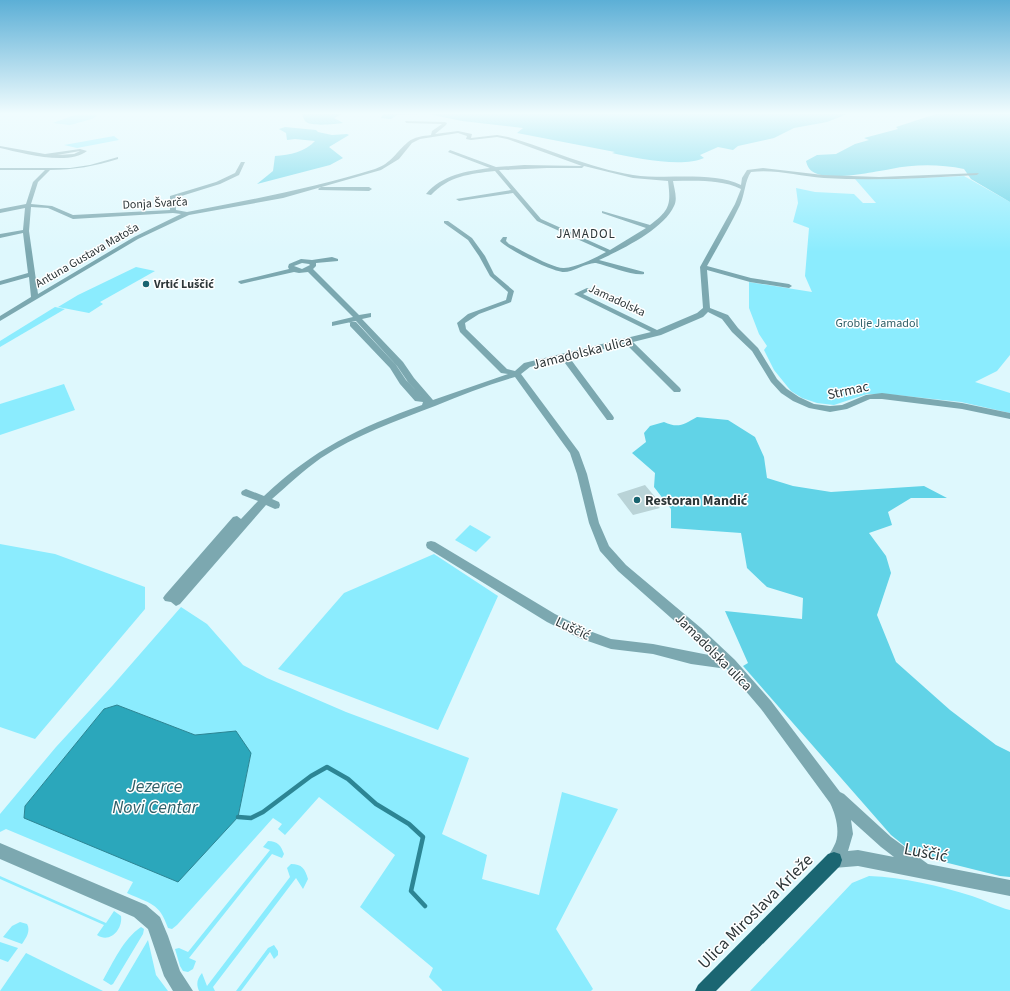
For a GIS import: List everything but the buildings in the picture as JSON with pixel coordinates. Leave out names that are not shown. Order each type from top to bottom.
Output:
[{"type":"main road","name":"Ulica Miroslava Krleže","points":[[704,991],[834,860]]},
{"type":"street","points":[[0,169],[81,168],[112,159]]},
{"type":"street","name":"Donja Švarča","points":[[0,211],[28,206],[49,207],[65,216],[73,217],[173,211],[187,214],[283,196],[380,169],[395,159]]},
{"type":"street","points":[[471,159],[496,169],[539,220],[610,252]]},
{"type":"street","name":"Donja Švarča","points":[[570,159],[592,167]]},
{"type":"street","points":[[173,211],[172,196],[218,183],[237,174],[243,163]]},
{"type":"street","points":[[35,298],[26,231],[28,206],[36,182],[52,169],[60,165]]},
{"type":"street","points":[[429,194],[431,188],[446,180],[466,173],[540,166],[592,167],[626,176],[670,180],[688,179],[715,181],[736,184],[744,188]]},
{"type":"street","points":[[707,310],[703,267],[729,221],[744,188],[744,178],[746,173],[756,169],[823,176],[879,178],[977,174]]},
{"type":"street","points":[[505,238],[503,241],[507,245],[562,270],[595,261],[637,237],[667,214],[672,205],[670,180]]},
{"type":"street","points":[[309,189],[370,189]]},
{"type":"street","points":[[459,199],[515,191]]},
{"type":"street","points":[[604,212],[649,227]]},
{"type":"street","name":"Antuna Gustava Matoša","points":[[0,319],[136,238],[187,214]]},
{"type":"street","points":[[446,222],[470,240],[482,256],[486,267],[492,275],[511,291],[509,301],[469,316],[461,323],[463,330],[504,371],[516,374]]},
{"type":"street","points":[[0,236],[26,231]]},
{"type":"street","points":[[241,282],[279,272],[294,263],[312,266],[332,259],[336,260]]},
{"type":"street","points":[[595,261],[642,273]]},
{"type":"street","points":[[294,263],[312,266]]},
{"type":"street","points":[[312,266],[320,290],[400,364],[427,403]]},
{"type":"street","points":[[703,267],[750,280],[789,286]]},
{"type":"street","points":[[0,283],[31,274]]},
{"type":"street","name":"Jamadolska","points":[[588,289],[577,294],[658,333]]},
{"type":"street","name":"Jamadolska ulica","points":[[707,310],[700,315],[658,333],[527,366],[520,369],[516,374],[574,452],[582,474],[594,523],[604,548],[622,568],[697,632],[731,664],[766,705],[831,790],[842,802],[886,842],[927,872]]},
{"type":"street","name":"Strmac","points":[[707,310],[719,313],[725,317],[735,330],[755,350],[774,380],[784,391],[796,399],[812,406],[830,409],[844,406],[869,397],[882,396],[962,406],[1010,416]]},
{"type":"street","points":[[335,324],[368,315]]},
{"type":"street","points":[[353,319],[393,367],[415,402]]},
{"type":"street","points":[[628,341],[677,390]]},
{"type":"street","points":[[564,356],[610,418]]},
{"type":"street","points":[[262,498],[332,447],[373,426],[427,403],[448,398],[516,374]]},
{"type":"street","points":[[173,600],[262,498],[292,468],[327,444],[369,423],[415,402],[427,403]]},
{"type":"street","points":[[246,493],[262,498],[275,505]]},
{"type":"street","name":"Luščić","points":[[431,545],[551,618],[583,634],[611,644],[653,649],[691,658],[731,664]]},
{"type":"street","name":"Jamadolska ulica","points":[[831,790],[839,804],[845,825],[842,848],[834,860]]},
{"type":"street","points":[[0,852],[140,911],[154,923],[160,936],[173,976],[184,991]]},
{"type":"street","name":"Luščić","points":[[834,860],[858,858],[1010,888]]},
{"type":"green space","name":"Groblje Jamadol","points":[[964,176],[1010,202],[1010,355],[997,371],[975,382],[1010,393],[1010,413],[961,402],[896,395],[867,394],[834,405],[817,403],[802,398],[791,391],[774,370],[764,350],[767,346],[759,334],[749,308],[749,282],[812,292],[805,276],[809,228],[793,222],[798,203],[796,188],[815,192],[854,194],[863,203],[876,203],[855,179]]},
{"type":"green space","points":[[136,267],[155,271],[100,302],[103,304],[89,313],[58,307],[78,295]]},
{"type":"green space","points":[[55,307],[65,309],[0,347],[0,341]]},
{"type":"green space","points":[[64,384],[75,410],[0,435],[0,404]]},
{"type":"green space","points":[[470,525],[491,537],[476,552],[455,540]]},
{"type":"green space","points":[[0,544],[55,554],[145,587],[145,609],[35,739],[0,727]]},
{"type":"green space","points":[[434,554],[498,596],[438,730],[278,669],[344,593]]},
{"type":"green space","points":[[181,607],[207,624],[243,665],[267,678],[346,712],[469,758],[442,834],[487,855],[482,879],[539,895],[562,792],[618,809],[556,929],[593,989],[591,991],[442,991],[429,977],[433,968],[360,907],[395,855],[319,797],[285,835],[278,829],[282,824],[273,818],[172,929],[168,928],[165,919],[157,908],[148,902],[127,893],[133,882],[6,829],[0,832],[0,814],[56,747],[113,685]],"holes":[[[117,705],[195,735],[207,735],[251,754],[238,817],[24,818],[25,806],[104,709]]]},
{"type":"green space","points":[[268,841],[277,843],[280,846],[284,854],[282,858],[272,854],[189,958],[196,961],[193,969],[188,972],[183,971],[175,949],[179,948],[188,952],[270,850],[263,847]]},
{"type":"green space","points":[[291,864],[300,866],[306,872],[308,879],[303,889],[296,878],[213,987],[215,991],[199,991],[197,984],[200,975],[202,973],[207,986],[290,877],[287,868]]},
{"type":"green space","points":[[0,876],[106,923],[114,911],[121,916],[120,926],[115,934],[107,938],[97,935],[104,925],[0,879]]},
{"type":"green space","points":[[869,876],[908,880],[934,886],[972,896],[1010,910],[1010,991],[750,991],[852,883]]},
{"type":"green space","points":[[20,922],[27,924],[28,927],[28,934],[22,944],[3,937],[12,926]]},
{"type":"green space","points":[[141,927],[144,929],[143,934],[111,985],[103,980],[129,938]]},
{"type":"green space","points":[[148,940],[156,975],[168,991],[118,991]]},
{"type":"green space","points":[[0,942],[18,948],[8,962],[0,959]]},
{"type":"green space","points":[[274,945],[278,951],[278,955],[274,959],[270,952],[241,991],[236,991],[268,948]]},
{"type":"green space","points":[[26,953],[103,991],[0,991]]},
{"type":"shaded area","points":[[275,159],[341,159],[330,165],[257,184],[273,171]]},
{"type":"shaded area","points":[[648,159],[700,159],[684,162]]},
{"type":"shaded area","points":[[809,159],[1010,159],[1010,202],[971,179],[964,169],[936,165],[918,165],[852,175],[831,176],[815,173],[810,170],[806,161]]},
{"type":"shaded area","points":[[697,417],[728,420],[755,437],[764,457],[767,478],[793,486],[831,492],[924,486],[947,498],[911,498],[888,512],[892,525],[869,533],[886,556],[891,573],[877,615],[896,662],[950,710],[996,745],[1010,752],[1010,877],[1000,876],[916,855],[891,835],[743,666],[748,663],[725,611],[802,619],[803,598],[767,587],[747,568],[741,533],[671,528],[671,509],[654,487],[655,473],[632,453],[646,442],[644,433],[650,426],[664,422],[674,425],[681,425]]},
{"type":"water","name":"Jezerce Novi Centar","points":[[117,705],[195,735],[236,731],[251,753],[238,817],[178,882],[24,818],[25,806],[104,709]]},
{"type":"waterway","points":[[238,817],[251,818],[263,812],[311,776],[327,767],[348,779],[376,804],[409,824],[423,837],[411,891],[425,906]]},
{"type":"place","name":"Vrtić Luščić","points":[[146,284]]},
{"type":"place","name":"Restoran Mandić","points":[[637,500]]},
{"type":"district","name":"JAMADOL","points":[[586,233]]}]
